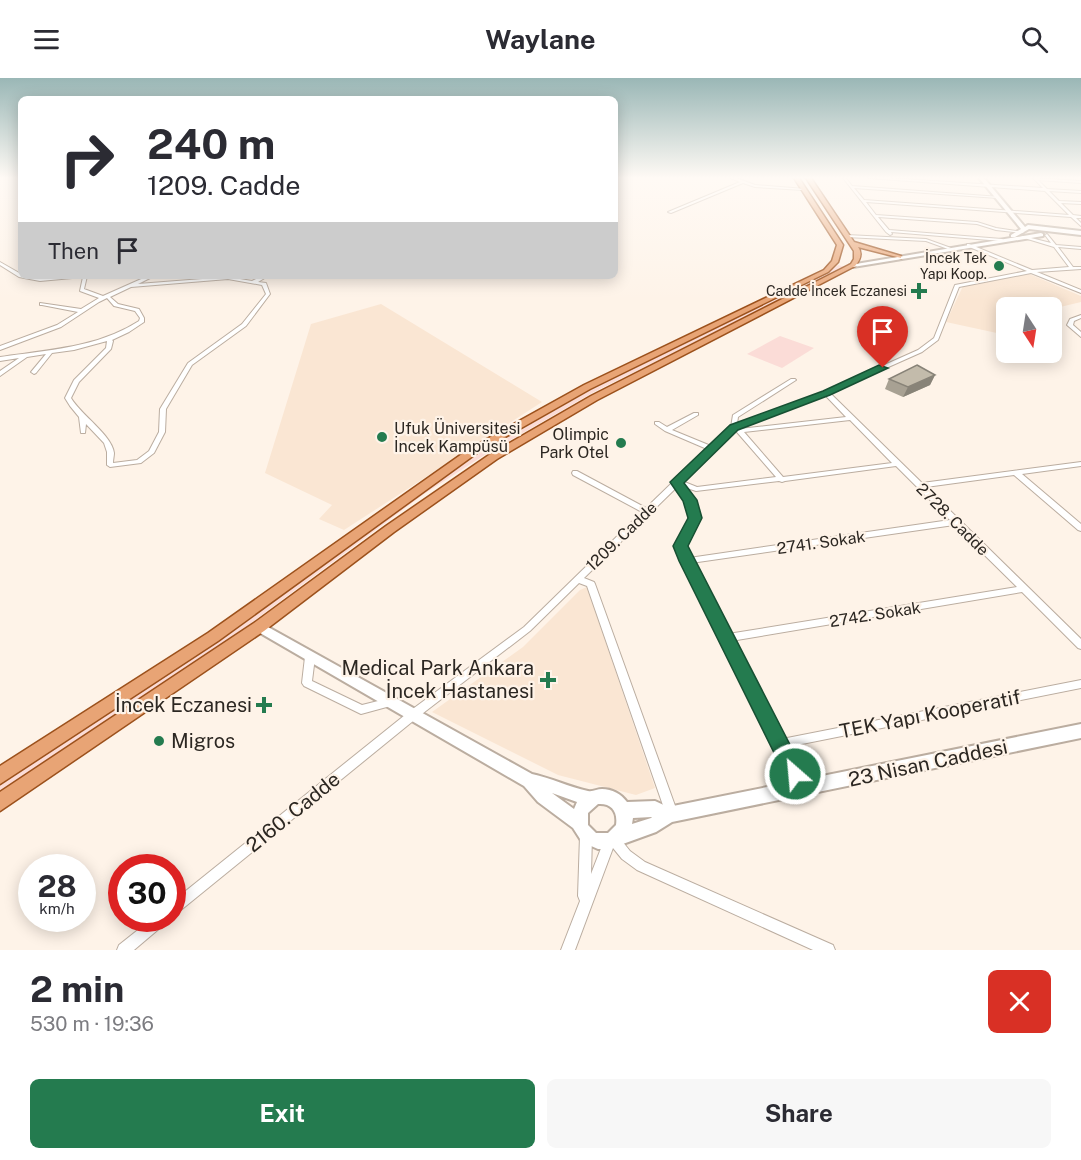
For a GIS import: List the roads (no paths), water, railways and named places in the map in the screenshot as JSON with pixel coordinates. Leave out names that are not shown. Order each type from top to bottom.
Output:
[{"type":"main road","points":[[0,776],[213,637],[473,451],[587,387],[812,279],[836,260],[840,245],[824,219]]},
{"type":"main road","points":[[832,219],[856,251],[855,262]]},
{"type":"main road","points":[[1019,220],[1023,232]]},
{"type":"main road","points":[[1019,220],[1044,232]]},
{"type":"main road","points":[[836,260],[855,262],[882,260],[1004,239],[1023,232],[1080,233]]},
{"type":"main road","points":[[849,239],[899,257]]},
{"type":"main road","points":[[0,802],[259,627],[431,499],[514,444],[594,398],[855,262]]},
{"type":"main road","points":[[259,627],[529,781],[590,799],[609,798],[622,810],[624,825],[614,839]]},
{"type":"main road","name":"23 Nisan Caddesi","points":[[670,815],[1081,731]]},
{"type":"main road","points":[[529,781],[544,797],[597,841],[614,839],[656,824],[670,815]]},
{"type":"main road","points":[[583,829],[581,809],[590,799]]},
{"type":"main road","points":[[622,810],[655,809],[670,815]]},
{"type":"street","points":[[877,219],[887,231],[897,237]]},
{"type":"street","points":[[914,219],[977,223],[996,229],[1023,232],[1056,247],[1081,249]]},
{"type":"street","points":[[887,231],[1004,239]]},
{"type":"street","points":[[887,231],[949,248]]},
{"type":"street","points":[[1044,232],[1071,267]]},
{"type":"street","points":[[926,233],[926,240]]},
{"type":"street","points":[[849,239],[897,237],[926,240]]},
{"type":"street","points":[[968,245],[1081,292]]},
{"type":"street","points":[[0,263],[18,274]]},
{"type":"street","name":"1209. Cadde","points":[[414,714],[527,629],[734,427],[826,393],[920,351],[936,339],[957,286],[1034,271],[1081,268]]},
{"type":"street","points":[[35,279],[51,279]]},
{"type":"street","points":[[0,359],[108,339],[131,330],[141,322],[142,318],[137,310],[116,305],[105,297],[82,290],[82,279]]},
{"type":"street","points":[[0,348],[59,326],[105,297],[146,279]]},
{"type":"street","points":[[131,286],[208,279]]},
{"type":"street","points":[[108,339],[110,344],[105,355],[81,375],[70,390],[68,398],[73,408],[110,451],[110,465],[140,462],[152,452],[162,432],[163,409],[190,364],[237,331],[258,311],[268,290],[264,284],[239,279]]},
{"type":"street","points":[[253,282],[260,279]]},
{"type":"street","points":[[42,304],[83,311]]},
{"type":"street","points":[[1081,316],[1072,320],[1070,326],[1081,335]]},
{"type":"street","points":[[34,372],[51,351]]},
{"type":"street","points":[[0,374],[28,354]]},
{"type":"street","points":[[734,427],[735,416],[793,380]]},
{"type":"street","name":"2728. Cadde","points":[[826,393],[1081,645]]},
{"type":"street","points":[[667,430],[696,414]]},
{"type":"street","points":[[82,417],[83,432]]},
{"type":"street","points":[[782,480],[739,431],[852,418]]},
{"type":"street","points":[[657,423],[667,430],[712,449]]},
{"type":"street","points":[[677,482],[696,489],[897,464]]},
{"type":"street","points":[[919,486],[1081,464]]},
{"type":"street","points":[[575,473],[646,511]]},
{"type":"street","points":[[1016,473],[1081,528]]},
{"type":"street","points":[[677,482],[690,500],[695,518],[681,546],[686,561],[802,789]]},
{"type":"street","name":"2741. Sokak","points":[[686,561],[955,522]]},
{"type":"street","points":[[578,579],[591,584],[670,815]]},
{"type":"street","name":"2742. Sokak","points":[[725,638],[1024,589]]},
{"type":"street","points":[[310,657],[307,682],[361,710],[391,702]]},
{"type":"street","name":"TEK Yapı Kooperatif","points":[[779,744],[1081,684]]},
{"type":"street","name":"2160. Cadde","points":[[186,899],[414,714]]},
{"type":"street","points":[[583,829],[584,904]]},
{"type":"street","points":[[568,950],[584,904],[614,839],[626,855],[641,866],[828,950]]},
{"type":"street","points":[[124,950],[146,932]]},
{"type":"place","name":"İncek Tek Yapı Koop.","points":[[999,266]]},
{"type":"place","name":"Cadde İncek Eczanesi","points":[[919,291]]},
{"type":"place","name":"Ufuk Üniversitesi İncek Kampüsü","points":[[382,437]]},
{"type":"place","name":"Olimpic Park Otel","points":[[621,443]]},
{"type":"place","name":"Medical Park Ankara İncek Hastanesi","points":[[548,680]]},
{"type":"place","name":"İncek Eczanesi","points":[[264,705]]},
{"type":"place","name":"Migros","points":[[159,741]]}]
